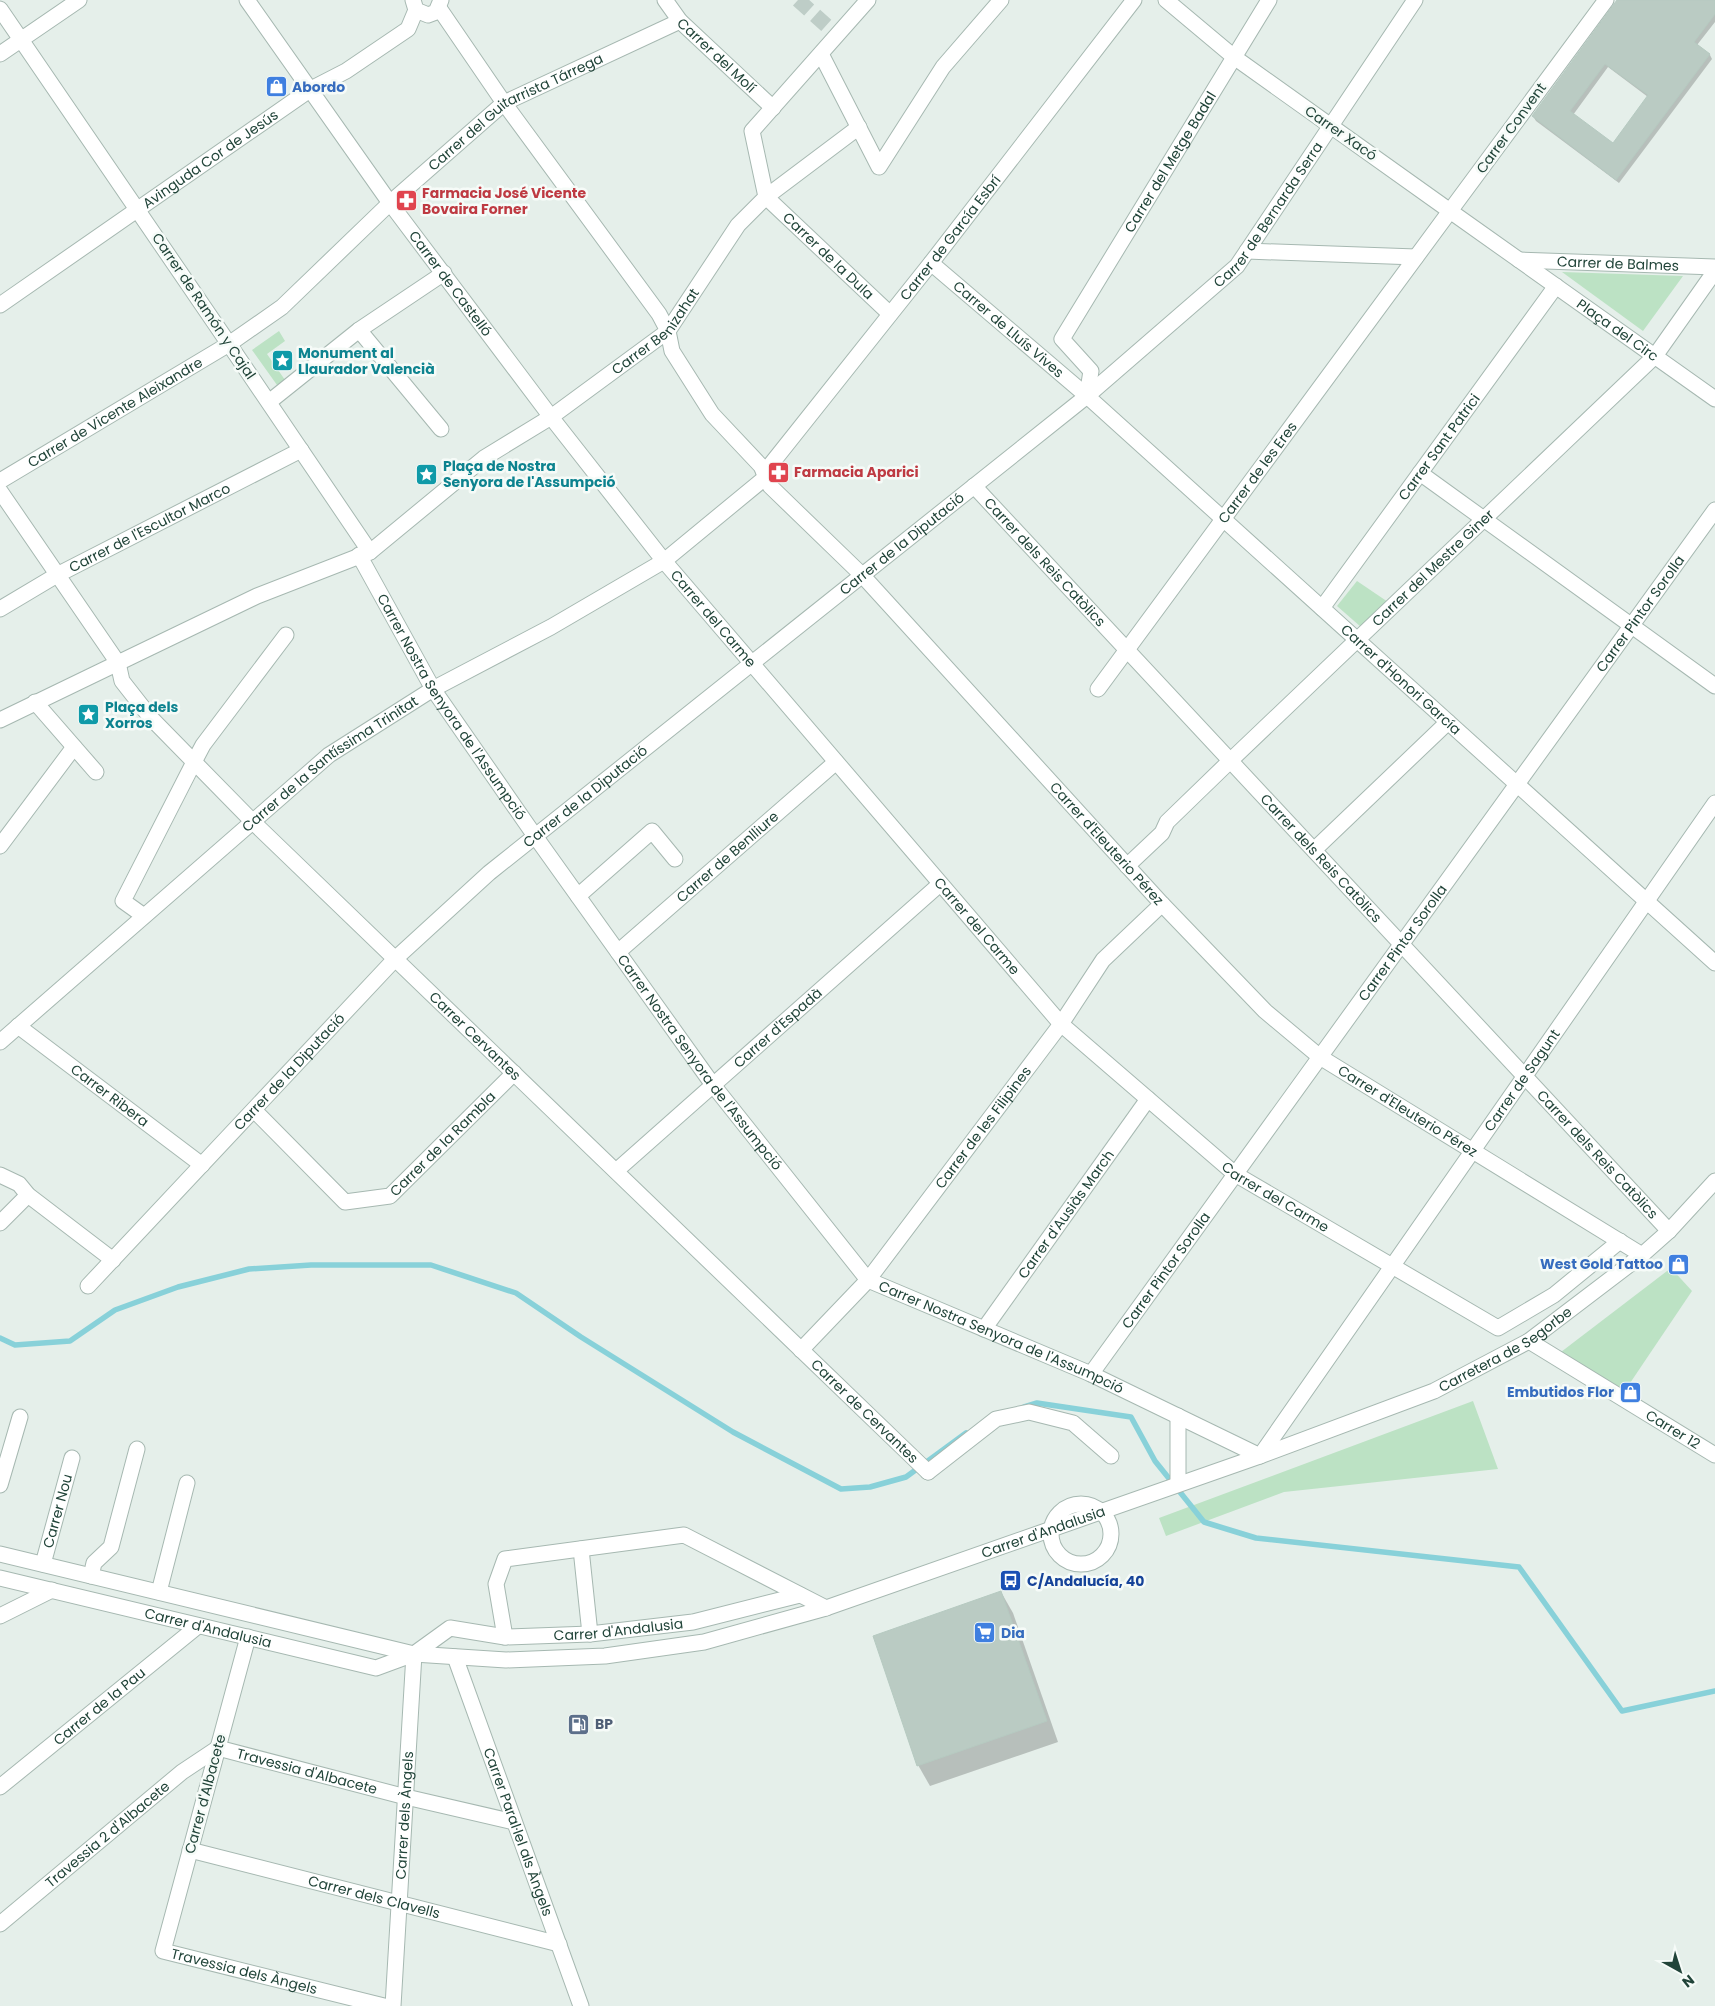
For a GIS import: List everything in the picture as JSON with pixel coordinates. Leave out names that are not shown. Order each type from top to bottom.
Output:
[{"type":"street","points":[[0,54],[79,0]]},
{"type":"street","name":"Carrer de Castelló","points":[[247,0],[390,203],[444,272],[551,417]]},
{"type":"street","name":"Carrer del Molí","points":[[666,0],[680,21],[773,108]]},
{"type":"street","points":[[766,197],[752,131],[868,0]]},
{"type":"street","points":[[821,54],[879,167],[943,67],[1001,0]]},
{"type":"street","name":"Carrer de García Esbrí","points":[[764,475],[1134,0]]},
{"type":"street","name":"Carrer Xacó","points":[[1166,0],[1234,57],[1520,260]]},
{"type":"street","name":"Carrer del Metge Badal","points":[[1087,396],[1091,371],[1062,338],[1269,0]]},
{"type":"street","name":"Carrer de Bernarda Serra","points":[[1131,358],[1237,266],[1415,0]]},
{"type":"street","name":"Carrer Convent","points":[[1416,256],[1601,2]]},
{"type":"street","points":[[415,5],[428,15],[440,4]]},
{"type":"street","name":"Carrer d'Eleuterio Pérez","points":[[440,4],[504,103],[658,314],[668,331],[672,351],[712,414],[761,466],[770,486],[862,575],[1162,904],[1265,1011],[1320,1057],[1642,1255]]},
{"type":"street","name":"Avinguda Cor de Jesús","points":[[0,305],[311,89],[346,71],[408,29],[415,5]]},
{"type":"street","name":"Carrer de Ramón y Cajal","points":[[0,9],[301,450],[356,520],[365,554]]},
{"type":"street","name":"Carrer del Guitarrista Tárrega","points":[[229,344],[282,307],[390,203],[504,103],[680,21]]},
{"type":"street","name":"Carrer Benizahat","points":[[551,417],[668,331],[738,225],[766,197],[859,127]]},
{"type":"street","name":"Carrer de la Dula","points":[[766,197],[890,314]]},
{"type":"street","points":[[1247,251],[1416,256]]},
{"type":"street","name":"Carrer de les Eres","points":[[1098,689],[1416,256]]},
{"type":"street","name":"Carrer de Balmes","points":[[1520,260],[1715,266]]},
{"type":"street","name":"Plaça del Circ","points":[[1520,260],[1655,356],[1715,271]]},
{"type":"street","name":"Carrer de Lluís Vives","points":[[931,263],[1087,396]]},
{"type":"street","points":[[269,402],[359,330],[444,272]]},
{"type":"street","name":"Carrer Sant Patrici","points":[[1322,608],[1556,286]]},
{"type":"street","points":[[359,330],[440,429]]},
{"type":"street","name":"Carrer de Vicente Aleixandre","points":[[0,481],[229,344]]},
{"type":"street","points":[[1655,356],[1715,399]]},
{"type":"street","name":"Carrer del Mestre Giner","points":[[1127,866],[1162,833],[1167,822],[1230,761],[1655,356]]},
{"type":"street","name":"Carrer de la Diputació","points":[[88,1286],[395,959],[489,873],[1087,396],[1131,358]]},
{"type":"street","name":"Carrer d'Honori García","points":[[1087,396],[1715,963]]},
{"type":"street","points":[[0,720],[257,596],[318,575],[365,554],[484,458],[551,417]]},
{"type":"street","name":"Carrer del Carme","points":[[551,417],[664,561],[1061,1024],[1235,1174],[1498,1328]]},
{"type":"street","name":"Carrer de l'Escultor Marco","points":[[0,609],[58,574],[301,450]]},
{"type":"street","points":[[1420,473],[1715,686]]},
{"type":"street","name":"Carrer de la Santíssima Trinitat","points":[[0,1042],[329,755],[433,689],[551,627],[664,561],[764,475]]},
{"type":"street","name":"Carrer dels Reis Catòlics","points":[[974,486],[1669,1231]]},
{"type":"street","points":[[0,491],[118,662]]},
{"type":"street","name":"Carrer Pintor Sorolla","points":[[1091,1374],[1715,510]]},
{"type":"street","name":"Carrer Nostra Senyora de l'Assumpció","points":[[365,554],[433,689],[535,836],[713,1085],[868,1280],[1091,1374],[1260,1456]]},
{"type":"street","points":[[144,916],[123,902],[203,745],[286,635]]},
{"type":"street","name":"Carrer Cervantes","points":[[118,662],[122,681],[151,718],[252,822],[801,1350]]},
{"type":"street","points":[[36,702],[96,772]]},
{"type":"street","points":[[1314,850],[1448,722]]},
{"type":"street","points":[[0,846],[74,747]]},
{"type":"street","name":"Carrer de Benlliure","points":[[618,952],[836,762]]},
{"type":"street","name":"Carrer de Sagunt","points":[[1260,1456],[1715,803]]},
{"type":"street","points":[[578,896],[652,831],[675,859]]},
{"type":"street","name":"Carrer d'Espadà","points":[[616,1171],[940,884]]},
{"type":"street","name":"Carrer de les Filipines","points":[[801,1350],[868,1280],[1061,1024],[1103,960],[1162,904]]},
{"type":"street","name":"Carrer Ribera","points":[[18,1026],[202,1165]]},
{"type":"street","name":"Carrer de la Rambla","points":[[254,1110],[345,1202],[390,1196],[514,1073]]},
{"type":"street","name":"Carrer d'Ausiàs March","points":[[984,1329],[1148,1099]]},
{"type":"street","points":[[0,1175],[19,1184],[28,1195],[113,1260]]},
{"type":"street","name":"Carretera de Segorbe","points":[[1260,1456],[1434,1391],[1529,1341],[1642,1255],[1669,1231],[1715,1181]]},
{"type":"street","points":[[0,1223],[28,1195]]},
{"type":"street","name":"Carretera de Segorbe","points":[[1498,1328],[1554,1295],[1620,1241]]},
{"type":"street","name":"Carrer 12","points":[[1529,1341],[1715,1455]]},
{"type":"street","name":"Carrer de Cervantes","points":[[801,1350],[928,1472],[996,1418],[1028,1412],[1073,1423],[1111,1456]]},
{"type":"street","points":[[1178,1416],[1178,1484]]},
{"type":"street","points":[[0,1485],[20,1417]]},
{"type":"street","points":[[91,1576],[94,1562],[112,1547],[137,1449]]},
{"type":"street","name":"Carrer d'Andalusia","points":[[0,1554],[414,1654],[506,1660],[605,1656],[704,1642],[826,1608],[1260,1456]]},
{"type":"street","name":"Carrer Nou","points":[[43,1564],[72,1458]]},
{"type":"street","points":[[159,1592],[186,1483]]},
{"type":"street","points":[[1052,1528],[1053,1547],[1059,1555],[1068,1562],[1086,1564],[1102,1556],[1111,1540],[1108,1521],[1101,1511]]},
{"type":"street","points":[[505,1637],[496,1584],[505,1560],[684,1535],[826,1608]]},
{"type":"street","points":[[581,1549],[590,1634]]},
{"type":"street","name":"Carrer d'Andalusia","points":[[0,1578],[376,1668],[414,1654],[450,1628],[505,1637],[590,1634],[692,1622],[800,1595]]},
{"type":"street","points":[[0,1616],[52,1590]]},
{"type":"street","name":"Carrer de la Pau","points":[[0,1787],[198,1626]]},
{"type":"street","name":"Carrer d'Albacete","points":[[163,1951],[248,1637]]},
{"type":"street","name":"Carrer dels Àngels","points":[[393,2006],[414,1654]]},
{"type":"street","name":"Carrer Paral·lel als Àngels","points":[[455,1657],[581,2006]]},
{"type":"street","name":"Travessia d'Albacete","points":[[218,1748],[406,1797],[514,1822]]},
{"type":"street","name":"Travessia 2 d'Albacete","points":[[0,1924],[182,1772],[218,1748]]},
{"type":"street","name":"Carrer dels Clavells","points":[[190,1850],[559,1944]]},
{"type":"street","name":"Travessia dels Àngels","points":[[163,1951],[384,2006]]},
{"type":"green space","points":[[1562,272],[1683,276],[1643,331]]},
{"type":"green space","points":[[279,331],[285,341],[267,354],[285,380],[277,385],[252,350]]},
{"type":"green space","points":[[1357,581],[1388,602],[1361,627],[1337,606]]},
{"type":"green space","points":[[1671,1268],[1692,1291],[1624,1392],[1561,1352]]},
{"type":"green space","points":[[1473,1401],[1498,1469],[1284,1492],[1166,1536],[1159,1518]]},
{"type":"building","points":[[1617,0],[1715,0],[1715,14],[1694,42],[1710,54],[1616,180],[1532,116]],"holes":[[[1605,64],[1648,95],[1613,143],[1570,111]]]},
{"type":"building","points":[[1001,1591],[1047,1721],[917,1766],[873,1636]]},
{"type":"waterway","points":[[0,1338],[15,1345],[70,1341],[115,1310],[178,1287],[249,1269],[311,1265],[431,1265],[516,1293],[581,1337],[733,1432],[841,1489],[870,1487],[906,1477],[966,1433]]},
{"type":"waterway","points":[[1024,1407],[1037,1403],[1131,1417],[1155,1461],[1204,1522],[1256,1538],[1519,1567],[1622,1711],[1715,1691]]},
{"type":"tunnel","points":[[798,0],[837,35]]},
{"type":"place","name":"Abordo","points":[[276,87]]},
{"type":"place","name":"Farmacia José Vicente Bovaira Forner","points":[[406,201]]},
{"type":"place","name":"Monument al Llaurador Valencià","points":[[282,361]]},
{"type":"place","name":"Farmacia Aparici","points":[[778,472]]},
{"type":"place","name":"Plaça de Nostra Senyora de l'Assumpció","points":[[427,474]]},
{"type":"place","name":"Plaça dels Xorros","points":[[89,715]]},
{"type":"place","name":"West Gold Tattoo","points":[[1679,1264]]},
{"type":"place","name":"Embutidos Flor","points":[[1630,1392]]},
{"type":"place","name":"C/Andalucía, 40","points":[[1011,1581]]},
{"type":"place","name":"Dia","points":[[985,1633]]},
{"type":"place","name":"BP","points":[[579,1724]]}]
